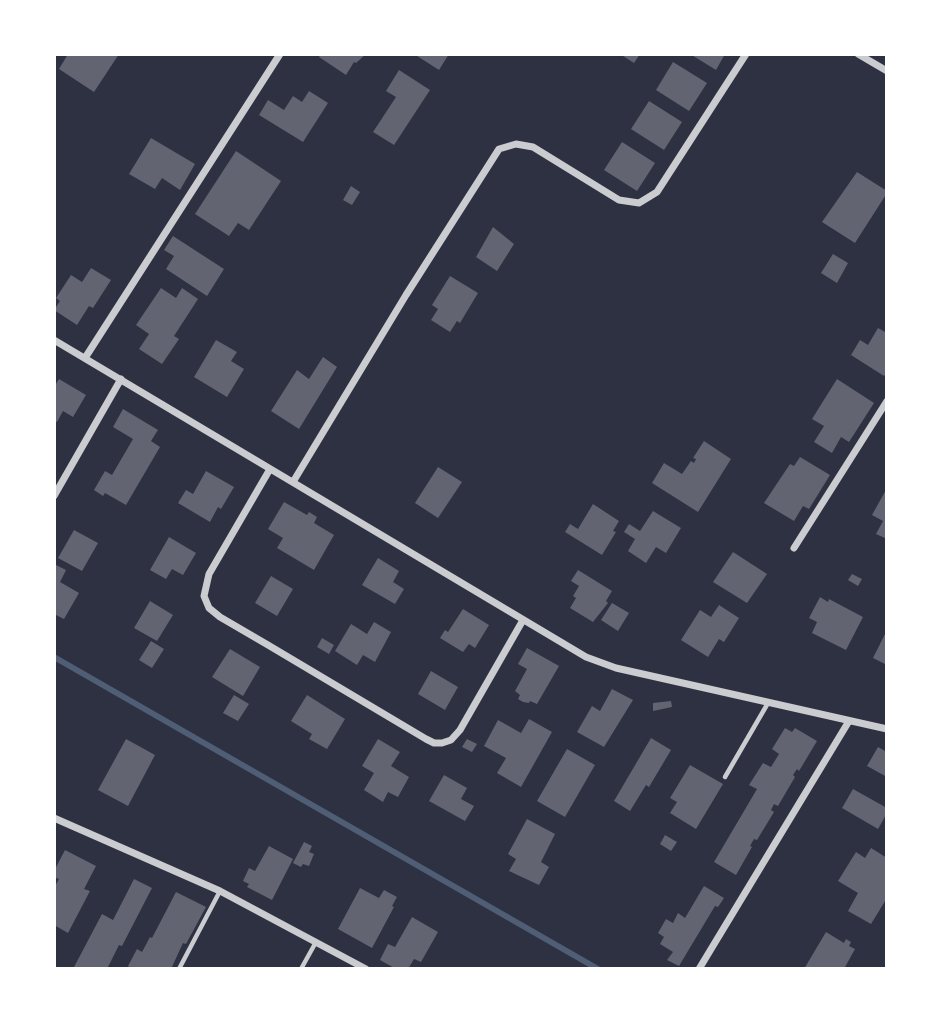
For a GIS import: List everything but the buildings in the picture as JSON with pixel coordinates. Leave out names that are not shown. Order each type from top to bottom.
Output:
[{"type":"street","points":[[85,358],[280,54]]},
{"type":"street","points":[[293,482],[406,295],[499,149],[516,144],[533,147],[619,201],[639,203],[657,192],[746,54]]},
{"type":"street","points":[[858,54],[887,71]]},
{"type":"street","points":[[54,340],[586,657],[607,666],[887,729]]},
{"type":"street","points":[[54,496],[121,379]]},
{"type":"street","points":[[794,548],[887,401]]},
{"type":"street","points":[[270,469],[209,574],[204,596],[209,608],[220,617],[434,743],[451,740],[460,730],[523,620]]},
{"type":"street","points":[[699,969],[849,721]]},
{"type":"street","points":[[54,818],[219,891],[366,969]]},
{"type":"lane","points":[[725,777],[768,703]]},
{"type":"lane","points":[[179,969],[219,891]]},
{"type":"lane","points":[[301,969],[316,942]]},
{"type":"waterway","points":[[54,657],[598,969]]}]
